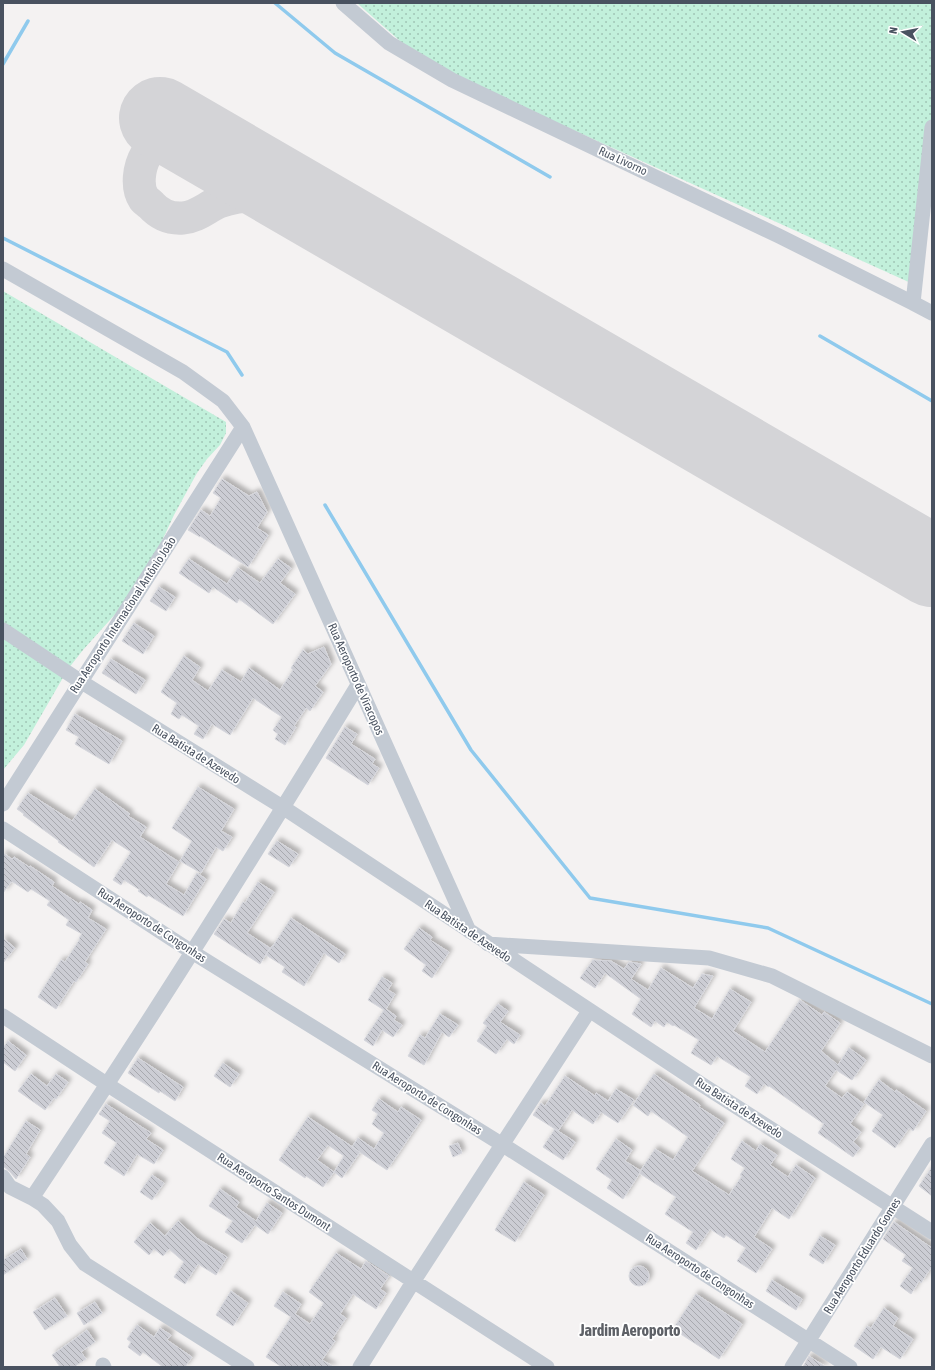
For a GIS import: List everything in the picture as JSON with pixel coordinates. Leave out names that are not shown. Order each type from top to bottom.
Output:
[{"type":"street","name":"Rua Livorno","points":[[343,3],[389,43],[452,80],[779,236],[932,313]]},
{"type":"street","points":[[913,303],[932,127]]},
{"type":"street","points":[[918,254],[932,248]]},
{"type":"street","name":"Rua Aeroporto de Viracopos","points":[[3,269],[182,372],[223,401],[244,426],[468,931]]},
{"type":"street","name":"Rua Aeroporto Internacional Antônio João","points":[[3,804],[244,426]]},
{"type":"street","name":"Rua Batista de Azevedo","points":[[3,630],[80,681],[284,808],[589,1011],[932,1232]]},
{"type":"street","points":[[32,1198],[108,1085],[284,808],[358,684]]},
{"type":"street","name":"Rua Aeroporto de Congonhas","points":[[3,829],[192,952],[502,1145],[850,1367]]},
{"type":"street","points":[[487,944],[709,958],[772,976],[932,1056]]},
{"type":"street","points":[[360,1367],[413,1282],[589,1011]]},
{"type":"street","name":"Rua Aeroporto Santos Dumont","points":[[3,1016],[413,1282],[547,1367]]},
{"type":"street","name":"Rua Aeroporto Eduardo Gomes","points":[[792,1367],[932,1144]]},
{"type":"street","points":[[3,1177],[10,1187],[43,1205],[58,1222],[70,1245],[85,1264],[247,1367]]},
{"type":"green space","points":[[357,3],[932,3],[932,124],[913,284],[467,82],[409,49]]},
{"type":"green space","points":[[3,291],[226,422],[226,433],[220,445],[197,473],[174,515],[160,545],[118,611],[68,669],[24,745],[3,770]]},
{"type":"building","points":[[222,479],[249,496],[257,492],[267,512],[257,528],[268,535],[248,567],[188,530],[201,510],[210,516],[221,498],[213,493]]},
{"type":"building","points":[[189,559],[227,584],[238,568],[260,583],[278,559],[291,568],[280,583],[295,594],[273,624],[239,599],[237,603],[213,587],[209,593],[179,573]]},
{"type":"building","points":[[159,587],[175,597],[166,611],[150,601]]},
{"type":"building","points":[[134,623],[154,636],[143,654],[122,641]]},
{"type":"building","points":[[324,647],[331,664],[315,686],[323,692],[310,711],[306,708],[294,726],[296,727],[285,745],[275,739],[278,734],[273,730],[282,717],[253,698],[230,735],[212,724],[203,739],[194,734],[199,726],[182,715],[179,719],[171,714],[177,703],[161,692],[184,656],[200,667],[192,680],[208,691],[222,670],[241,682],[249,668],[280,690],[293,670],[291,668],[303,650],[308,654]]},
{"type":"building","points":[[111,659],[145,680],[136,694],[102,673]]},
{"type":"building","points":[[75,714],[122,741],[109,764],[75,744],[79,737],[66,730]]},
{"type":"building","points":[[345,727],[357,734],[351,744],[375,759],[372,764],[379,768],[368,785],[326,758]]},
{"type":"building","points":[[198,787],[234,809],[221,831],[232,837],[223,851],[216,847],[201,873],[180,861],[192,841],[172,828]]},
{"type":"building","points":[[95,789],[130,814],[128,816],[146,827],[140,837],[179,862],[166,884],[184,895],[197,873],[206,879],[183,916],[148,895],[147,897],[138,891],[140,890],[124,880],[121,885],[113,880],[131,852],[112,840],[94,867],[58,842],[59,841],[17,809],[28,793],[72,821]]},
{"type":"building","points":[[277,841],[298,854],[289,867],[268,854]]},
{"type":"building","points":[[3,853],[12,859],[14,857],[29,867],[30,866],[54,882],[52,886],[79,904],[80,902],[92,910],[88,918],[106,929],[85,962],[88,964],[76,982],[74,981],[56,1009],[38,997],[61,960],[65,962],[82,934],[66,925],[69,920],[47,905],[50,901],[31,889],[28,892],[11,882],[3,893]]},
{"type":"building","points":[[258,882],[274,892],[247,933],[270,948],[260,964],[214,934],[224,919],[231,923],[243,902],[245,903]]},
{"type":"building","points":[[291,918],[345,954],[339,963],[324,953],[304,986],[282,972],[285,967],[266,955]]},
{"type":"building","points":[[419,928],[432,937],[430,940],[449,952],[432,978],[422,971],[426,965],[404,949]]},
{"type":"building","points":[[3,938],[15,948],[3,963]]},
{"type":"building","points":[[593,960],[611,961],[624,969],[629,962],[641,964],[631,979],[648,990],[661,968],[693,988],[702,974],[713,976],[694,1008],[712,1019],[730,989],[751,1002],[733,1031],[765,1052],[800,1000],[822,1015],[824,1012],[840,1023],[821,1051],[838,1065],[849,1048],[866,1060],[852,1080],[836,1070],[825,1086],[842,1098],[847,1092],[864,1104],[850,1124],[861,1132],[853,1142],[860,1148],[853,1157],[818,1133],[824,1124],[769,1086],[764,1084],[757,1094],[745,1086],[751,1077],[717,1056],[711,1065],[691,1053],[699,1040],[674,1025],[673,1026],[667,1022],[664,1027],[655,1021],[651,1027],[632,1014],[641,999],[605,973],[595,988],[580,978]]},
{"type":"building","points":[[382,977],[392,983],[388,990],[395,994],[386,1009],[396,1016],[394,1020],[402,1025],[393,1037],[382,1030],[373,1046],[364,1040],[384,1010],[368,1000]]},
{"type":"building","points":[[498,1004],[508,1011],[500,1022],[520,1035],[514,1044],[507,1039],[496,1054],[477,1041],[487,1026],[483,1023]]},
{"type":"building","points":[[440,1014],[458,1025],[449,1037],[442,1032],[424,1065],[408,1056],[420,1035],[425,1038]]},
{"type":"building","points":[[8,1041],[26,1055],[15,1071],[3,1062],[3,1048]]},
{"type":"building","points":[[138,1058],[183,1087],[175,1101],[160,1091],[159,1093],[128,1073]]},
{"type":"building","points":[[223,1063],[239,1074],[230,1087],[214,1076]]},
{"type":"building","points":[[31,1074],[47,1086],[56,1074],[68,1082],[56,1099],[54,1098],[45,1110],[18,1091]]},
{"type":"building","points":[[654,1074],[700,1105],[699,1107],[724,1123],[692,1171],[729,1195],[742,1176],[740,1175],[745,1168],[731,1159],[742,1141],[756,1151],[760,1144],[777,1155],[770,1165],[788,1177],[796,1165],[815,1178],[789,1219],[772,1208],[754,1237],[772,1249],[756,1273],[737,1261],[746,1248],[726,1235],[724,1238],[710,1229],[696,1250],[686,1243],[693,1232],[665,1214],[676,1197],[639,1173],[655,1149],[673,1160],[688,1137],[651,1111],[648,1116],[633,1105]]},
{"type":"building","points":[[565,1076],[595,1096],[596,1093],[608,1101],[616,1089],[634,1100],[618,1123],[601,1112],[593,1124],[572,1110],[558,1131],[533,1115],[541,1103],[545,1106]]},
{"type":"building","points":[[879,1080],[895,1092],[896,1090],[926,1111],[913,1131],[909,1128],[895,1148],[872,1131],[883,1115],[864,1102]]},
{"type":"building","points":[[379,1099],[398,1112],[401,1107],[421,1120],[387,1170],[352,1147],[358,1138],[374,1149],[384,1133],[372,1124],[378,1114],[372,1110]]},
{"type":"building","points":[[106,1104],[151,1133],[146,1139],[163,1150],[154,1164],[137,1154],[124,1176],[104,1163],[117,1143],[102,1133],[110,1121],[99,1114]]},
{"type":"building","points":[[308,1117],[360,1152],[342,1178],[334,1172],[323,1187],[306,1176],[305,1178],[279,1160]],"holes":[[[328,1145],[344,1156],[334,1172],[317,1160]]]},
{"type":"building","points":[[26,1121],[40,1130],[26,1154],[30,1157],[16,1179],[3,1166],[3,1158]]},
{"type":"building","points":[[555,1129],[575,1142],[563,1160],[543,1147]]},
{"type":"building","points":[[616,1139],[632,1150],[625,1161],[641,1171],[623,1199],[607,1188],[612,1180],[596,1169]]},
{"type":"building","points":[[458,1143],[462,1153],[453,1157],[449,1146]]},
{"type":"building","points":[[932,1167],[932,1196],[919,1186]]},
{"type":"building","points":[[152,1175],[164,1183],[152,1200],[140,1192]]},
{"type":"building","points":[[524,1182],[544,1195],[515,1242],[495,1230]]},
{"type":"building","points":[[220,1189],[239,1202],[236,1207],[256,1221],[267,1203],[282,1213],[268,1234],[255,1225],[242,1243],[225,1232],[233,1221],[209,1206]]},
{"type":"building","points":[[178,1221],[198,1239],[227,1257],[216,1275],[198,1264],[185,1284],[174,1277],[184,1262],[169,1249],[163,1256],[154,1249],[149,1255],[134,1242],[150,1223],[165,1236]]},
{"type":"building","points":[[894,1222],[932,1248],[932,1266],[921,1283],[919,1281],[911,1294],[900,1286],[913,1268],[902,1261],[906,1255],[883,1239]]},
{"type":"building","points":[[820,1236],[835,1245],[823,1264],[809,1255]]},
{"type":"building","points":[[21,1249],[27,1259],[3,1275],[3,1260]]},
{"type":"building","points":[[336,1253],[361,1269],[366,1261],[389,1276],[380,1289],[386,1293],[376,1309],[353,1294],[340,1314],[346,1318],[332,1339],[335,1341],[322,1360],[334,1367],[282,1367],[266,1357],[291,1317],[274,1306],[283,1292],[301,1304],[295,1314],[310,1324],[324,1303],[309,1292]]},
{"type":"building","points":[[635,1266],[643,1266],[649,1272],[649,1280],[643,1286],[635,1286],[629,1280],[629,1272]]},
{"type":"building","points":[[772,1280],[802,1299],[796,1310],[766,1291]]},
{"type":"building","points":[[231,1291],[248,1303],[233,1326],[216,1315]]},
{"type":"building","points":[[696,1294],[742,1324],[719,1359],[673,1329]]},
{"type":"building","points":[[55,1298],[67,1316],[45,1330],[33,1312]]},
{"type":"building","points":[[95,1302],[102,1313],[84,1325],[77,1313]]},
{"type":"building","points":[[884,1308],[898,1318],[893,1326],[913,1339],[900,1359],[881,1347],[873,1359],[854,1346],[867,1326],[871,1328]]},
{"type":"building","points":[[137,1325],[154,1337],[160,1328],[171,1335],[167,1340],[192,1357],[185,1367],[163,1367],[143,1352],[140,1356],[128,1347],[131,1342],[127,1339]]},
{"type":"building","points":[[87,1330],[95,1342],[81,1352],[86,1359],[74,1367],[60,1367],[52,1355]]},
{"type":"building","points":[[809,1356],[826,1367],[803,1367]]},
{"type":"waterway","points":[[275,3],[335,53],[550,177]]},
{"type":"waterway","points":[[3,64],[28,21]]},
{"type":"waterway","points":[[3,238],[227,352],[242,375]]},
{"type":"waterway","points":[[820,336],[932,401]]},
{"type":"waterway","points":[[325,505],[471,750],[590,898],[768,928],[932,1004]]},
{"type":"taxiway","points":[[171,125],[148,151],[139,177],[140,189],[144,199],[162,214],[174,218],[188,217],[197,214],[219,202],[239,197],[269,196],[300,200]]},
{"type":"runway","points":[[160,118],[932,566]]},
{"type":"district","name":"Jardim Aeroporto","points":[[630,1330]]}]
